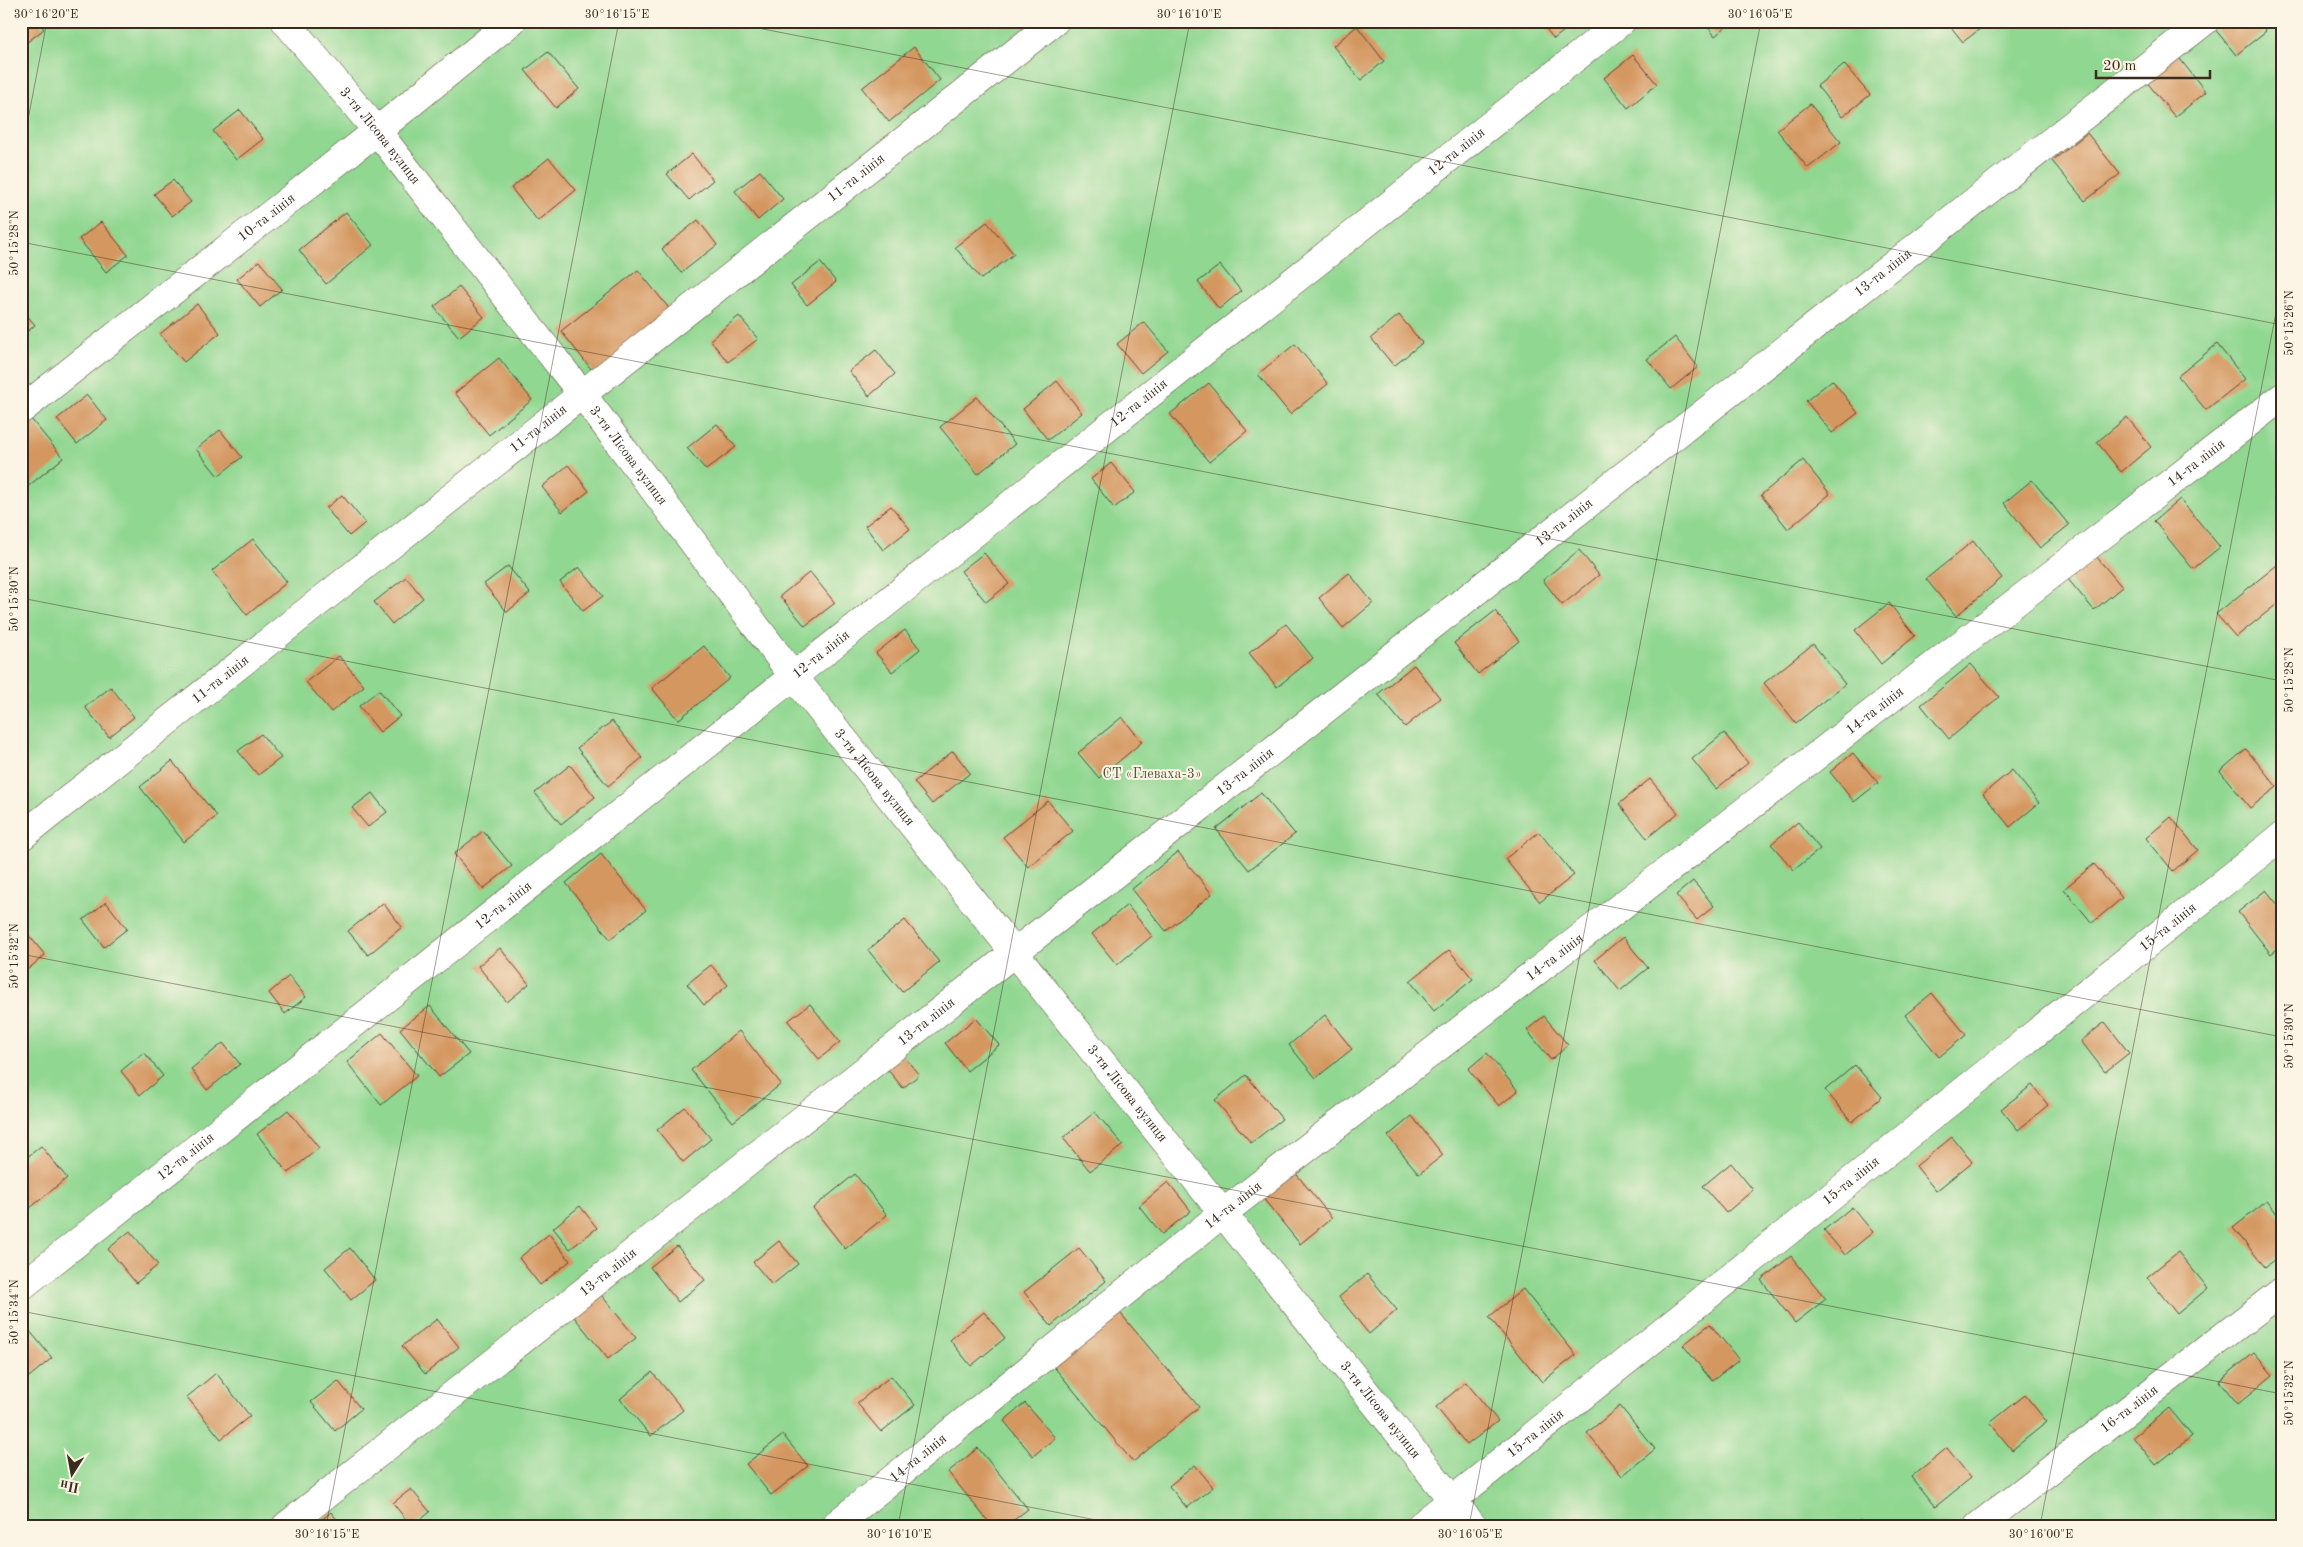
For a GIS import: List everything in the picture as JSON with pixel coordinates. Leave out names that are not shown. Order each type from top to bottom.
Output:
[{"type":"street","name":"3-тя Лісова вулиця","points":[[285,21],[377,131],[582,394],[794,677],[1473,1526]]},
{"type":"street","name":"10-та лінія","points":[[21,410],[377,131],[512,21]]},
{"type":"street","name":"11-та лінія","points":[[21,837],[1055,21]]},
{"type":"street","name":"12-та лінія","points":[[21,1287],[1622,21]]},
{"type":"street","name":"13-та лінія","points":[[286,1526],[1015,952],[2205,21]]},
{"type":"street","name":"14-та лінія","points":[[834,1526],[1222,1213],[2282,397]]},
{"type":"street","name":"15-та лінія","points":[[1420,1526],[2282,836]]},
{"type":"street","name":"16-та лінія","points":[[1978,1526],[2282,1291]]},
{"type":"green space","name":"СТ «Глеваха-3»","points":[[21,21],[2282,21],[2282,1526],[21,1526]]},
{"type":"building","points":[[21,21],[38,21],[44,29],[25,44],[21,38]]},
{"type":"building","points":[[1540,21],[1576,21],[1554,39]]},
{"type":"building","points":[[1703,21],[1733,21],[1715,36]]},
{"type":"building","points":[[1946,21],[1990,21],[1963,42]]},
{"type":"building","points":[[2222,21],[2258,21],[2266,31],[2236,55],[2214,28]]},
{"type":"building","points":[[1357,26],[1384,61],[1361,80],[1333,46]]},
{"type":"building","points":[[914,47],[940,80],[889,122],[862,88]]},
{"type":"building","points":[[548,52],[579,89],[556,108],[525,70]]},
{"type":"building","points":[[2176,54],[2206,92],[2175,117],[2145,80]]},
{"type":"building","points":[[1633,55],[1657,84],[1628,108],[1604,78]]},
{"type":"building","points":[[1844,64],[1870,95],[1842,117],[1817,86]]},
{"type":"building","points":[[1810,104],[1841,142],[1808,168],[1777,130]]},
{"type":"building","points":[[240,110],[263,139],[236,160],[213,131]]},
{"type":"building","points":[[2087,133],[2120,174],[2085,201],[2052,161]]},
{"type":"building","points":[[692,154],[713,180],[689,200],[667,174]]},
{"type":"building","points":[[549,158],[576,190],[538,221],[511,188]]},
{"type":"building","points":[[760,171],[783,199],[758,220],[735,191]]},
{"type":"building","points":[[173,180],[191,202],[172,216],[154,194]]},
{"type":"building","points":[[346,212],[373,245],[326,284],[299,250]]},
{"type":"building","points":[[698,220],[717,245],[681,273],[662,249]]},
{"type":"building","points":[[101,222],[128,255],[106,272],[79,239]]},
{"type":"building","points":[[987,222],[1014,254],[981,279],[955,247]]},
{"type":"building","points":[[259,261],[282,289],[260,307],[237,279]]},
{"type":"building","points":[[820,262],[836,282],[807,305],[791,285]]},
{"type":"building","points":[[1220,265],[1241,291],[1219,309],[1198,282]]},
{"type":"building","points":[[638,270],[672,312],[595,374],[561,331]]},
{"type":"building","points":[[459,287],[484,317],[459,337],[434,307]]},
{"type":"building","points":[[197,304],[220,333],[184,362],[160,334]]},
{"type":"building","points":[[21,308],[35,325],[21,337]]},
{"type":"building","points":[[1399,315],[1422,343],[1394,366],[1371,338]]},
{"type":"building","points":[[739,316],[758,339],[728,362],[710,340]]},
{"type":"building","points":[[1144,322],[1168,351],[1141,373],[1117,344]]},
{"type":"building","points":[[1675,337],[1698,367],[1671,389],[1647,359]]},
{"type":"building","points":[[1295,344],[1328,384],[1290,414],[1258,374]]},
{"type":"building","points":[[2217,344],[2245,379],[2206,410],[2178,376]]},
{"type":"building","points":[[876,350],[895,374],[869,396],[849,371]]},
{"type":"building","points":[[499,358],[532,400],[489,435],[455,393]]},
{"type":"building","points":[[1832,380],[1858,413],[1832,433],[1806,401]]},
{"type":"building","points":[[1057,381],[1082,413],[1048,440],[1023,409]]},
{"type":"building","points":[[1209,383],[1247,431],[1209,462],[1170,414]]},
{"type":"building","points":[[87,395],[107,420],[77,444],[57,419]]},
{"type":"building","points":[[977,397],[1015,444],[978,474],[940,427]]},
{"type":"building","points":[[2127,417],[2151,447],[2121,472],[2097,442]]},
{"type":"building","points":[[31,419],[63,458],[21,492],[21,427]]},
{"type":"building","points":[[717,424],[736,447],[706,470],[687,448]]},
{"type":"building","points":[[220,430],[242,457],[218,476],[196,449]]},
{"type":"building","points":[[1803,460],[1830,494],[1788,529],[1761,495]]},
{"type":"building","points":[[1111,463],[1135,492],[1114,508],[1091,479]]},
{"type":"building","points":[[568,465],[589,491],[562,512],[542,487]]},
{"type":"building","points":[[2032,480],[2069,525],[2040,548],[2004,503]]},
{"type":"building","points":[[342,495],[365,523],[349,536],[326,508]]},
{"type":"building","points":[[2180,499],[2220,547],[2193,569],[2154,521]]},
{"type":"building","points":[[891,506],[910,529],[883,550],[865,526]]},
{"type":"building","points":[[253,539],[287,582],[247,615],[212,571]]},
{"type":"building","points":[[1973,541],[2002,578],[1956,616],[1926,579]]},
{"type":"building","points":[[1579,550],[1599,575],[1562,605],[1543,580]]},
{"type":"building","points":[[984,553],[1009,584],[986,602],[961,571]]},
{"type":"building","points":[[2095,555],[2122,587],[2094,610],[2067,578]]},
{"type":"building","points":[[2282,561],[2282,600],[2236,637],[2216,614]]},
{"type":"building","points":[[508,566],[530,593],[507,612],[484,584]]},
{"type":"building","points":[[579,567],[603,596],[583,611],[560,582]]},
{"type":"building","points":[[810,572],[835,603],[805,626],[780,596]]},
{"type":"building","points":[[1349,573],[1373,603],[1343,628],[1319,598]]},
{"type":"building","points":[[406,577],[423,598],[392,624],[374,602]]},
{"type":"building","points":[[1889,603],[1915,636],[1881,664],[1855,630]]},
{"type":"building","points":[[1495,611],[1519,641],[1478,674],[1454,643]]},
{"type":"building","points":[[1286,624],[1313,658],[1277,687],[1249,653]]},
{"type":"building","points":[[905,630],[920,649],[892,672],[876,653]]},
{"type":"building","points":[[1813,644],[1845,684],[1796,723],[1764,683]]},
{"type":"building","points":[[704,646],[730,678],[678,720],[652,688]]},
{"type":"building","points":[[339,656],[364,686],[331,712],[306,682]]},
{"type":"building","points":[[1971,664],[1999,697],[1949,739],[1921,705]]},
{"type":"building","points":[[1414,665],[1440,698],[1405,727],[1378,694]]},
{"type":"building","points":[[111,687],[134,717],[109,737],[85,707]]},
{"type":"building","points":[[379,690],[400,716],[380,732],[359,706]]},
{"type":"building","points":[[1122,717],[1142,742],[1099,778],[1078,753]]},
{"type":"building","points":[[612,721],[642,758],[608,786],[577,748]]},
{"type":"building","points":[[1724,733],[1748,763],[1716,789],[1692,759]]},
{"type":"building","points":[[261,734],[281,758],[258,775],[238,751]]},
{"type":"building","points":[[2246,749],[2277,787],[2250,808],[2220,771]]},
{"type":"building","points":[[953,751],[970,773],[932,804],[914,782]]},
{"type":"building","points":[[1853,753],[1878,783],[1854,802],[1830,772]]},
{"type":"building","points":[[172,761],[217,816],[184,842],[140,787]]},
{"type":"building","points":[[570,765],[595,797],[561,824],[535,793]]},
{"type":"building","points":[[2012,770],[2039,803],[2010,827],[1983,794]]},
{"type":"building","points":[[1650,779],[1678,813],[1647,838],[1619,804]]},
{"type":"building","points":[[372,793],[387,812],[368,827],[352,808]]},
{"type":"building","points":[[1261,793],[1295,834],[1249,870],[1216,829]]},
{"type":"building","points":[[1048,801],[1073,831],[1028,867],[1003,837]]},
{"type":"building","points":[[2171,817],[2198,850],[2173,871],[2146,838]]},
{"type":"building","points":[[1798,822],[1820,849],[1794,870],[1771,844]]},
{"type":"building","points":[[483,831],[512,866],[483,889],[454,854]]},
{"type":"building","points":[[1539,832],[1574,875],[1540,902],[1505,859]]},
{"type":"building","points":[[1178,852],[1212,894],[1166,931],[1132,889]]},
{"type":"building","points":[[601,854],[646,910],[610,939],[566,883]]},
{"type":"building","points":[[2094,864],[2122,898],[2092,923],[2064,889]]},
{"type":"building","points":[[1693,881],[1714,906],[1697,920],[1676,895]]},
{"type":"building","points":[[2266,890],[2282,910],[2282,945],[2271,954],[2238,912]]},
{"type":"building","points":[[106,902],[127,929],[104,947],[83,920]]},
{"type":"building","points":[[383,903],[402,927],[368,955],[348,931]]},
{"type":"building","points":[[1127,905],[1152,936],[1117,965],[1092,934]]},
{"type":"building","points":[[905,920],[939,962],[902,992],[868,950]]},
{"type":"building","points":[[21,926],[45,955],[21,975]]},
{"type":"building","points":[[1623,937],[1648,968],[1620,991],[1595,960]]},
{"type":"building","points":[[500,948],[529,984],[507,1002],[478,966]]},
{"type":"building","points":[[1449,950],[1473,979],[1434,1011],[1410,981]]},
{"type":"building","points":[[711,965],[728,985],[704,1005],[687,984]]},
{"type":"building","points":[[289,976],[306,997],[285,1014],[269,993]]},
{"type":"building","points":[[1932,993],[1966,1035],[1939,1057],[1905,1015]]},
{"type":"building","points":[[810,1004],[840,1042],[819,1059],[788,1021]]},
{"type":"building","points":[[430,1006],[469,1054],[439,1077],[400,1029]]},
{"type":"building","points":[[1325,1015],[1352,1049],[1316,1078],[1289,1045]]},
{"type":"building","points":[[1544,1016],[1568,1045],[1551,1060],[1527,1030]]},
{"type":"building","points":[[976,1018],[999,1045],[967,1071],[945,1043]]},
{"type":"building","points":[[2105,1022],[2129,1053],[2105,1072],[2081,1041]]},
{"type":"building","points":[[739,1031],[781,1084],[733,1122],[691,1070]]},
{"type":"building","points":[[382,1033],[417,1076],[381,1105],[347,1062]]},
{"type":"building","points":[[223,1043],[240,1064],[207,1090],[191,1069]]},
{"type":"building","points":[[898,1049],[919,1075],[903,1088],[882,1063]]},
{"type":"building","points":[[144,1052],[163,1076],[140,1095],[121,1071]]},
{"type":"building","points":[[1487,1053],[1518,1091],[1499,1106],[1468,1069]]},
{"type":"building","points":[[1855,1065],[1882,1097],[1852,1122],[1825,1090]]},
{"type":"building","points":[[1246,1075],[1282,1119],[1251,1143],[1215,1100]]},
{"type":"building","points":[[2032,1085],[2048,1105],[2018,1130],[2001,1109]]},
{"type":"building","points":[[685,1107],[711,1139],[683,1162],[657,1130]]},
{"type":"building","points":[[288,1110],[319,1148],[288,1173],[257,1134]]},
{"type":"building","points":[[1095,1112],[1123,1145],[1090,1171],[1063,1138]]},
{"type":"building","points":[[1412,1116],[1443,1155],[1419,1174],[1388,1136]]},
{"type":"building","points":[[1952,1137],[1972,1162],[1936,1191],[1916,1166]]},
{"type":"building","points":[[41,1146],[67,1178],[30,1208],[21,1197],[21,1162]]},
{"type":"building","points":[[1731,1163],[1753,1190],[1726,1213],[1703,1186]]},
{"type":"building","points":[[1293,1170],[1332,1218],[1300,1244],[1261,1196]]},
{"type":"building","points":[[855,1174],[887,1215],[845,1249],[813,1208]]},
{"type":"building","points":[[1168,1182],[1191,1211],[1162,1234],[1139,1206]]},
{"type":"building","points":[[2267,1201],[2282,1220],[2282,1253],[2265,1267],[2233,1228]]},
{"type":"building","points":[[580,1206],[597,1228],[570,1249],[553,1228]]},
{"type":"building","points":[[1852,1207],[1873,1232],[1845,1255],[1824,1230]]},
{"type":"building","points":[[130,1231],[158,1265],[136,1283],[108,1249]]},
{"type":"building","points":[[549,1234],[570,1261],[540,1285],[519,1258]]},
{"type":"building","points":[[779,1241],[798,1264],[772,1285],[753,1262]]},
{"type":"building","points":[[677,1246],[705,1280],[678,1302],[650,1267]]},
{"type":"building","points":[[350,1248],[375,1280],[351,1300],[325,1268]]},
{"type":"building","points":[[1079,1248],[1106,1281],[1051,1326],[1024,1292]]},
{"type":"building","points":[[2178,1252],[2208,1288],[2177,1314],[2147,1277]]},
{"type":"building","points":[[1791,1256],[1826,1299],[1795,1323],[1761,1280]]},
{"type":"building","points":[[1367,1274],[1397,1310],[1369,1334],[1339,1297]]},
{"type":"building","points":[[1523,1289],[1576,1355],[1542,1382],[1489,1317]]},
{"type":"building","points":[[598,1291],[636,1338],[608,1359],[571,1313]]},
{"type":"building","points":[[1116,1308],[1199,1407],[1133,1462],[1050,1362]]},
{"type":"building","points":[[984,1312],[1005,1338],[971,1366],[950,1340]]},
{"type":"building","points":[[437,1319],[459,1347],[425,1374],[402,1346]]},
{"type":"building","points":[[24,1324],[52,1358],[29,1377],[21,1368],[21,1326]]},
{"type":"building","points":[[1710,1324],[1739,1360],[1712,1381],[1683,1345]]},
{"type":"building","points":[[2254,1353],[2273,1375],[2238,1404],[2219,1381]]},
{"type":"building","points":[[652,1372],[683,1410],[651,1436],[620,1399]]},
{"type":"building","points":[[216,1373],[250,1416],[221,1439],[187,1397]]},
{"type":"building","points":[[891,1376],[915,1405],[881,1432],[857,1403]]},
{"type":"building","points":[[338,1381],[361,1409],[335,1431],[311,1402]]},
{"type":"building","points":[[1466,1382],[1498,1421],[1467,1445],[1436,1407]]},
{"type":"building","points":[[2025,1395],[2047,1422],[2012,1450],[1990,1423]]},
{"type":"building","points":[[1025,1403],[1055,1438],[1033,1456],[1004,1421]]},
{"type":"building","points":[[1620,1406],[1655,1449],[1622,1476],[1587,1433]]},
{"type":"building","points":[[2169,1408],[2192,1436],[2156,1465],[2133,1437]]},
{"type":"building","points":[[783,1435],[808,1466],[771,1495],[746,1464]]},
{"type":"building","points":[[978,1448],[1028,1509],[1006,1526],[992,1526],[948,1472]]},
{"type":"building","points":[[1947,1448],[1971,1478],[1935,1507],[1911,1477]]},
{"type":"building","points":[[1195,1465],[1213,1487],[1187,1508],[1169,1486]]},
{"type":"building","points":[[411,1489],[430,1512],[413,1526],[411,1526],[393,1503]]},
{"type":"building","points":[[331,1512],[342,1526],[314,1526]]},
{"type":"building","points":[[1126,1518],[1132,1526],[1116,1526]]},
{"type":"building","points":[[1860,1520],[1865,1526],[1853,1526]]}]
